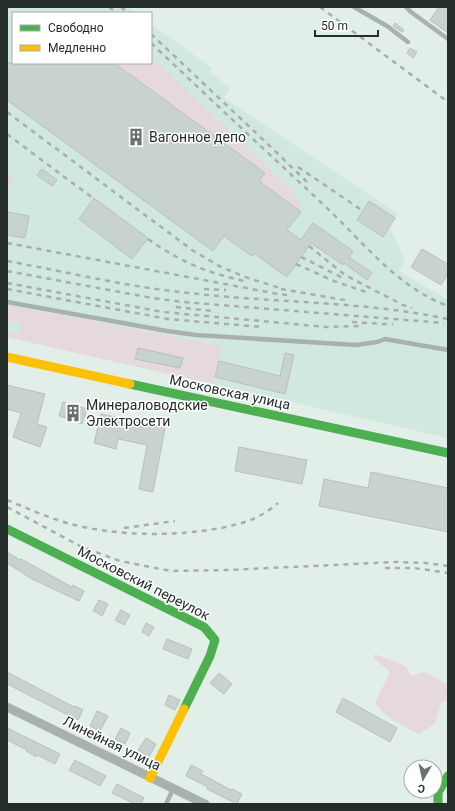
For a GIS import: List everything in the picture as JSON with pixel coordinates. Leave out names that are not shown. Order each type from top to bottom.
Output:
[{"type":"street","name":"Московская улица","points":[[7,357],[448,453]]},
{"type":"street","name":"Московский переулок","points":[[7,529],[204,626],[215,640],[210,656],[150,778]]},
{"type":"street","name":"Линейная улица","points":[[7,707],[205,804]]},
{"type":"street","points":[[438,804],[438,792],[448,776]]},
{"type":"lane","points":[[354,7],[387,26],[408,42]]},
{"type":"lane","points":[[406,7],[448,39]]},
{"type":"lane","points":[[7,302],[166,331],[196,335],[356,345],[377,342],[385,339],[448,350]]},
{"type":"lane","points":[[166,804],[173,789]]},
{"type":"shaded area","points":[[7,7],[128,7],[135,12],[12,12],[12,64],[152,64],[152,25],[212,68],[210,72],[230,88],[224,98],[398,214],[390,227],[405,260],[399,271],[448,300],[448,438],[7,337]]},
{"type":"shaded area","points":[[152,58],[292,190],[300,203],[301,212],[259,181],[264,173],[115,64],[152,64]]},
{"type":"shaded area","points":[[7,172],[14,179],[7,191]]},
{"type":"shaded area","points":[[7,305],[218,345],[220,347],[220,352],[215,377],[212,384],[7,337],[7,332],[19,334],[22,324],[7,320]]},
{"type":"shaded area","points":[[375,654],[406,666],[411,676],[424,672],[448,684],[448,700],[441,702],[435,724],[419,734],[395,722],[380,709],[375,703],[390,672],[373,658]]},
{"type":"building","points":[[439,7],[448,7],[448,33],[430,20]]},
{"type":"building","points":[[395,23],[404,30],[402,32],[393,26]]},
{"type":"building","points":[[410,48],[417,52],[413,58],[407,53]]},
{"type":"building","name":"Вагонное депо","points":[[7,63],[115,64],[265,173],[259,181],[301,212],[287,230],[301,240],[313,223],[353,251],[349,257],[372,273],[367,280],[344,263],[343,265],[311,243],[287,277],[255,254],[252,256],[224,236],[213,251],[7,100]]},
{"type":"building","points":[[42,169],[57,180],[52,186],[37,175]]},
{"type":"building","points":[[94,198],[148,238],[132,259],[79,219]]},
{"type":"building","points":[[369,201],[395,218],[383,237],[357,220]]},
{"type":"building","points":[[7,212],[29,216],[25,238],[7,235]]},
{"type":"building","points":[[422,249],[448,264],[448,274],[441,285],[411,267]]},
{"type":"building","points":[[138,348],[183,358],[180,368],[135,359]]},
{"type":"building","points":[[285,353],[294,355],[285,394],[215,377],[219,361],[280,376]]},
{"type":"building","points":[[7,385],[45,394],[37,424],[47,427],[40,447],[13,437],[21,413],[7,409]]},
{"type":"building","name":"Минераловодские Электросети","points":[[63,402],[87,409],[82,424],[59,416]]},
{"type":"building","points":[[101,414],[165,428],[153,492],[139,489],[147,445],[118,439],[116,449],[94,443]]},
{"type":"building","points":[[239,447],[307,460],[302,484],[235,471]]},
{"type":"building","points":[[371,472],[448,488],[448,532],[319,506],[324,479],[368,488]]},
{"type":"building","points":[[7,552],[72,587],[73,585],[84,591],[79,601],[32,579],[7,563]]},
{"type":"building","points":[[99,600],[108,604],[102,616],[93,611]]},
{"type":"building","points":[[121,610],[130,615],[124,625],[115,620]]},
{"type":"building","points":[[146,623],[154,627],[149,636],[142,632]]},
{"type":"building","points":[[167,639],[192,649],[188,659],[163,649]]},
{"type":"building","points":[[7,672],[74,707],[75,706],[83,710],[78,720],[7,684]]},
{"type":"building","points":[[219,673],[232,684],[224,694],[210,683]]},
{"type":"building","points":[[169,695],[180,700],[175,710],[165,705]]},
{"type":"building","points":[[343,698],[397,728],[390,742],[336,712]]},
{"type":"building","points":[[97,711],[108,716],[100,731],[90,726]]},
{"type":"building","points":[[7,728],[60,754],[55,764],[37,755],[36,757],[26,751],[27,750],[7,740]]},
{"type":"building","points":[[121,728],[130,733],[125,744],[115,739]]},
{"type":"building","points":[[146,738],[156,744],[149,757],[138,750]]},
{"type":"building","points":[[75,760],[106,776],[100,786],[69,770]]},
{"type":"building","points":[[191,765],[203,771],[201,774],[231,790],[232,789],[242,794],[237,804],[207,789],[208,787],[186,776]]},
{"type":"building","points":[[117,784],[144,798],[141,804],[130,804],[131,802],[112,793]]},
{"type":"railway","points":[[109,7],[116,12]]},
{"type":"railway","points":[[121,7],[127,12]]},
{"type":"railway","points":[[320,7],[448,102]]},
{"type":"railway","points":[[152,35],[307,182]]},
{"type":"railway","points":[[152,44],[326,207],[382,263],[413,288],[448,306]]},
{"type":"railway","points":[[7,112],[192,250],[219,266],[245,277],[283,289]]},
{"type":"railway","points":[[7,134],[94,199]]},
{"type":"railway","points":[[298,167],[363,211]]},
{"type":"railway","points":[[148,239],[171,254],[205,270],[244,281]]},
{"type":"railway","points":[[7,243],[288,295]]},
{"type":"railway","points":[[309,246],[345,275],[403,305],[412,308]]},
{"type":"railway","points":[[301,257],[343,278]]},
{"type":"railway","points":[[7,261],[120,283],[166,290],[221,296],[384,309],[448,319]]},
{"type":"railway","points":[[296,264],[334,281],[369,293]]},
{"type":"railway","points":[[7,271],[152,298],[183,302],[444,323]]},
{"type":"railway","points":[[7,283],[163,312],[326,327],[359,326]]},
{"type":"railway","points":[[7,289],[168,319],[262,327]]},
{"type":"railway","points":[[204,289],[226,290]]},
{"type":"railway","points":[[281,289],[350,301]]},
{"type":"railway","points":[[176,307],[212,311]]},
{"type":"railway","points":[[352,322],[393,324]]},
{"type":"railway","points":[[7,500],[67,523],[104,531],[144,534],[183,533],[231,526],[256,517],[278,503]]},
{"type":"railway","points":[[7,507],[80,546],[120,561],[171,571],[228,570],[396,562],[427,563],[448,566]]},
{"type":"railway","points":[[124,528],[175,521]]},
{"type":"railway","points":[[385,568],[414,568],[448,573]]},
{"type":"traffic: fast","points":[[130,384],[448,453]]},
{"type":"traffic: fast","points":[[7,529],[204,627],[215,640],[210,656],[184,709]]},
{"type":"traffic: fast","points":[[438,804],[438,792],[448,776]]},
{"type":"traffic: slow","points":[[7,357],[130,384]]},
{"type":"traffic: slow","points":[[150,778],[184,709]]},
{"type":"place","name":"Вагонное депо","points":[[136,137]]},
{"type":"place","name":"Минераловодские Электросети","points":[[73,413]]}]
